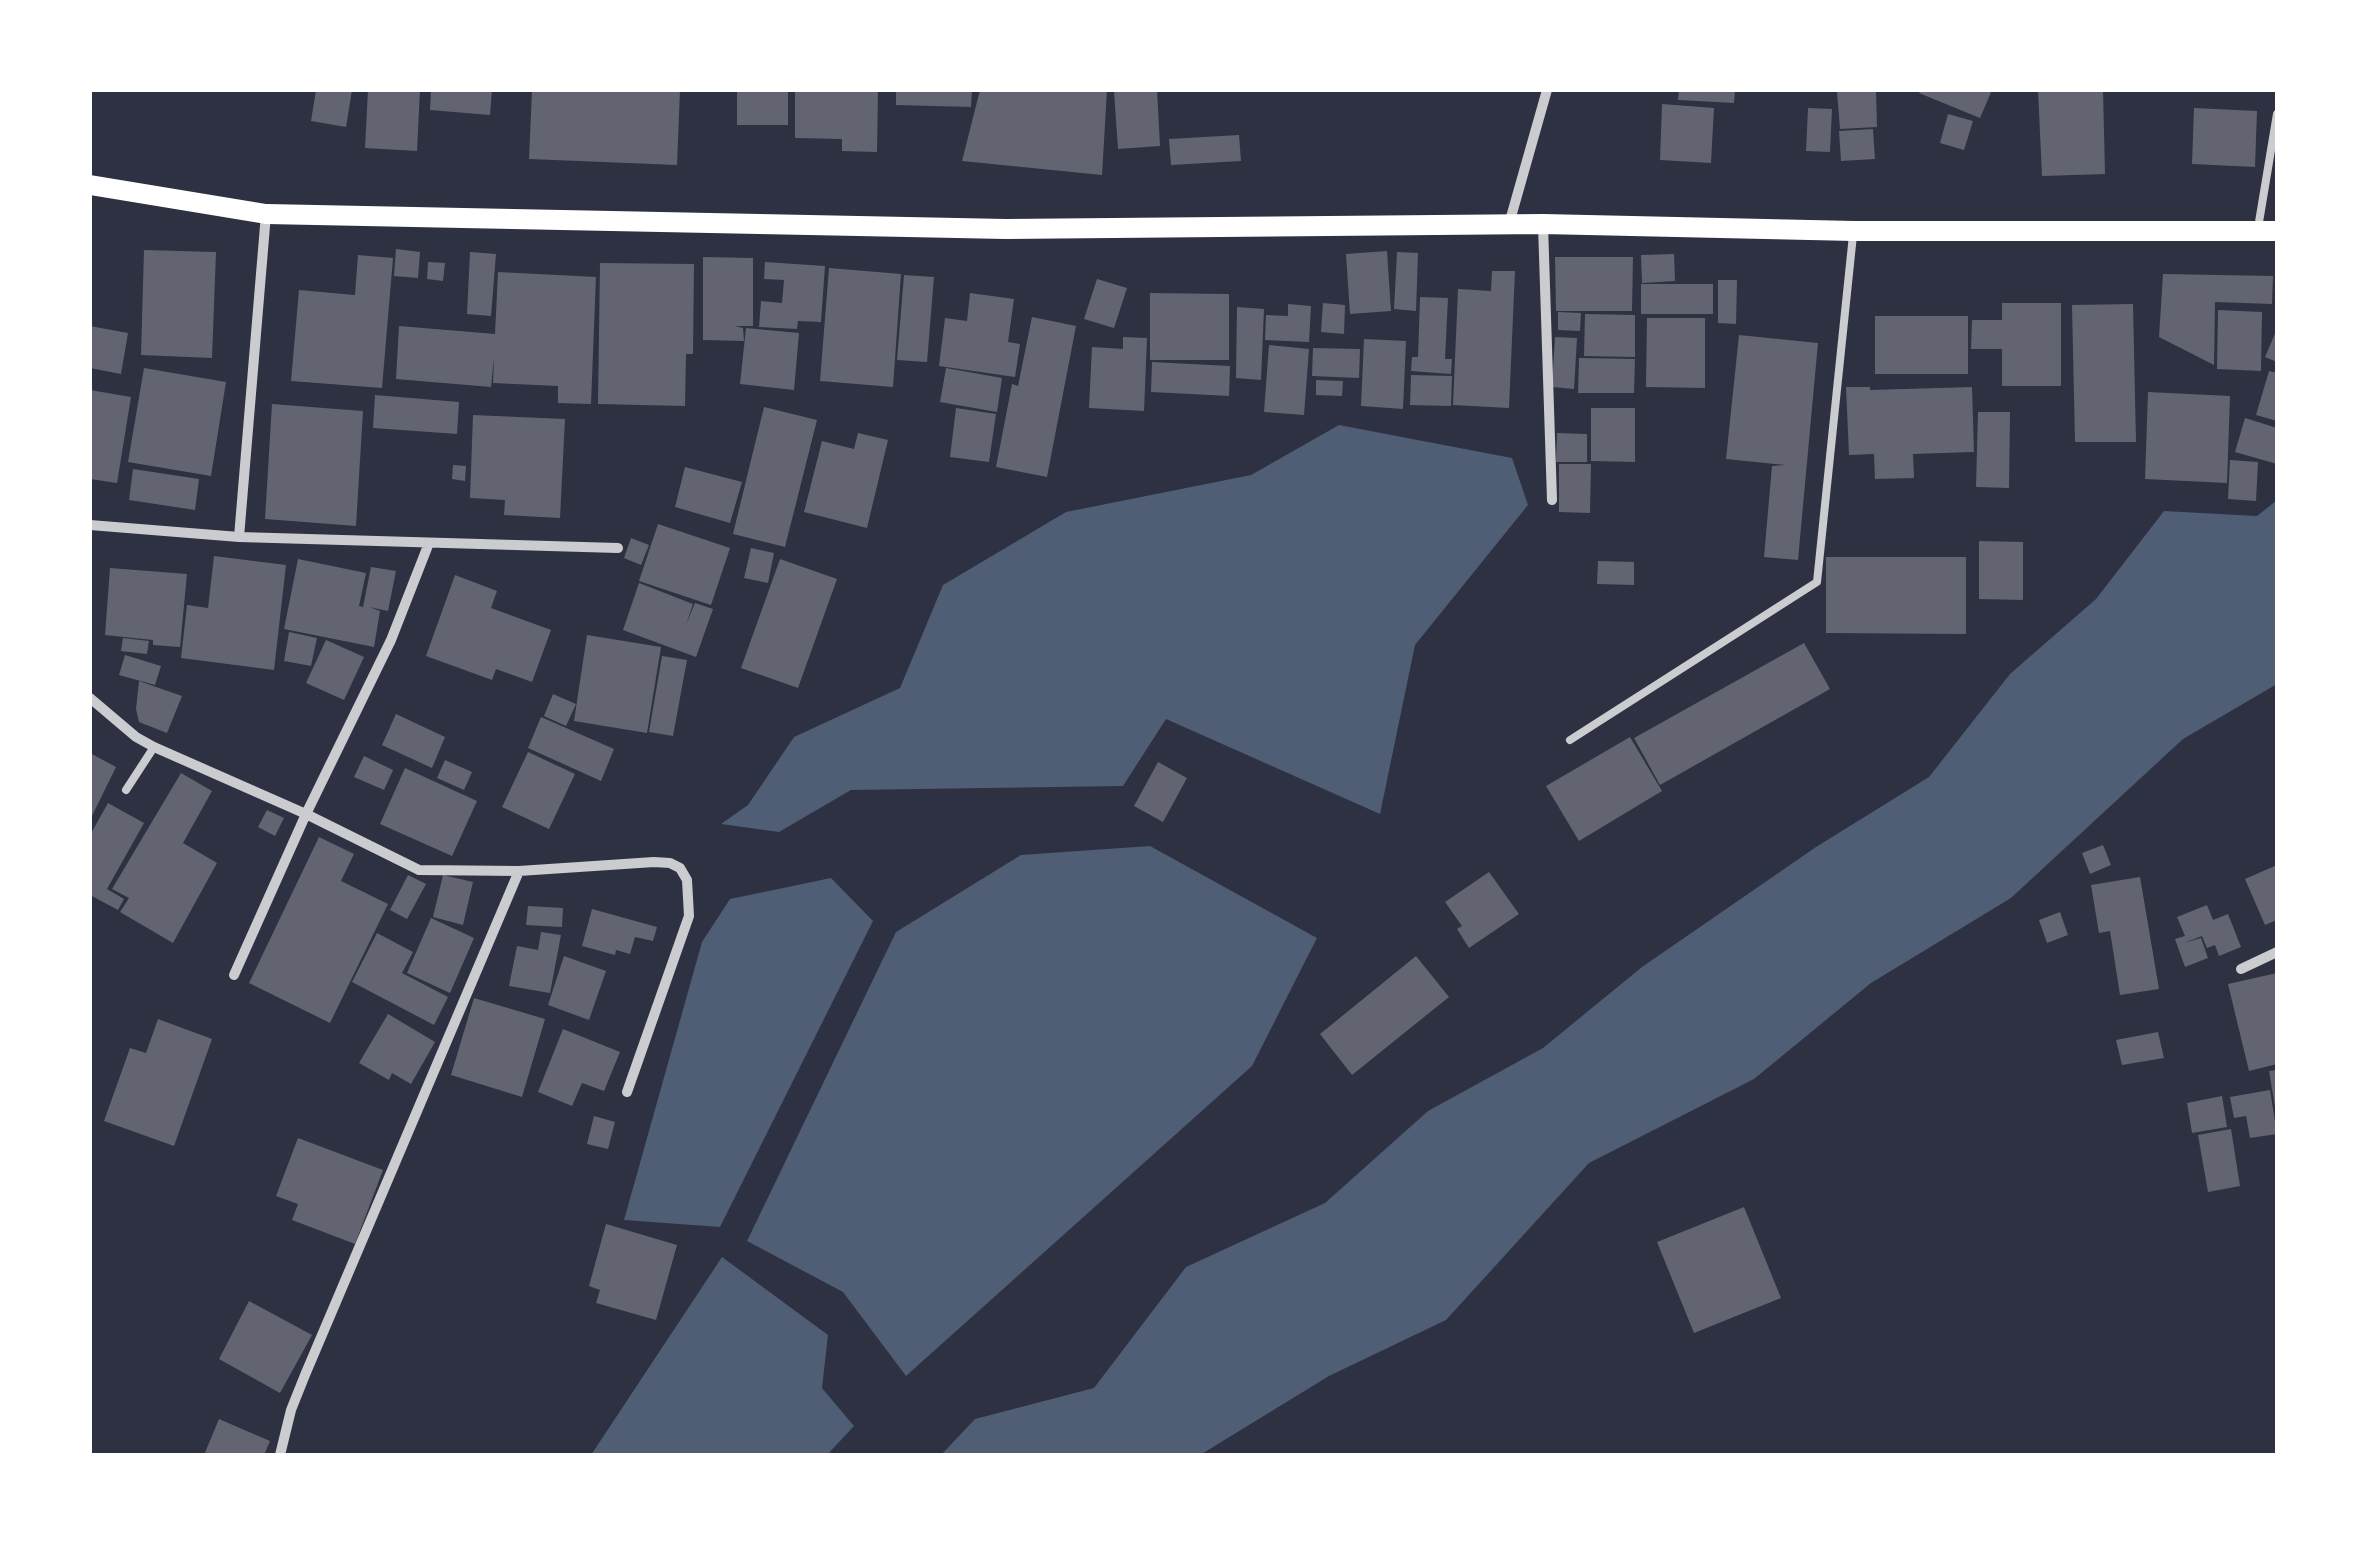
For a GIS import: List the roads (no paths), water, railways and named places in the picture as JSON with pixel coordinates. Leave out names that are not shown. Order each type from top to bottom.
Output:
[{"type":"main road","points":[[90,185],[266,214],[1006,228],[1543,224],[2267,231]]},
{"type":"street","points":[[1509,224],[1546,90]]},
{"type":"street","points":[[239,537],[266,214]]},
{"type":"street","points":[[1543,224],[1552,500]]},
{"type":"street","points":[[90,525],[239,537],[618,548]]},
{"type":"street","points":[[234,976],[306,814],[391,640],[428,542]]},
{"type":"street","points":[[90,698],[136,737],[154,747],[306,814],[419,870],[519,871],[670,863],[680,868],[688,880],[689,916],[628,1092]]},
{"type":"street","points":[[280,1455],[305,1374],[519,871]]},
{"type":"street","points":[[2241,969],[2277,952]]},
{"type":"lane","points":[[2267,231],[2277,114]]},
{"type":"lane","points":[[1570,740],[1817,582],[1854,230]]},
{"type":"lane","points":[[126,790],[154,747]]},
{"type":"water","points":[[1339,425],[1512,458],[1528,505],[1415,645],[1380,814],[1166,719],[1123,786],[851,790],[779,832],[721,824],[748,805],[794,737],[900,688],[943,585],[1066,512],[1251,475]]},
{"type":"water","points":[[2277,500],[2277,684],[2183,739],[2011,898],[1871,983],[1754,1079],[1589,1163],[1446,1320],[1329,1376],[1200,1455],[941,1455],[975,1419],[1094,1388],[1186,1267],[1325,1203],[1428,1111],[1543,1048],[1642,967],[1816,847],[1929,777],[2010,674],[2096,599],[2164,511],[2257,516]]},
{"type":"water","points":[[1150,846],[1317,938],[1252,1066],[906,1376],[843,1292],[747,1241],[896,932],[1021,855]]},
{"type":"water","points":[[831,878],[873,921],[720,1227],[624,1220],[702,942],[730,899]]},
{"type":"water","points":[[722,1257],[828,1335],[822,1388],[854,1426],[827,1455],[591,1455]]}]
